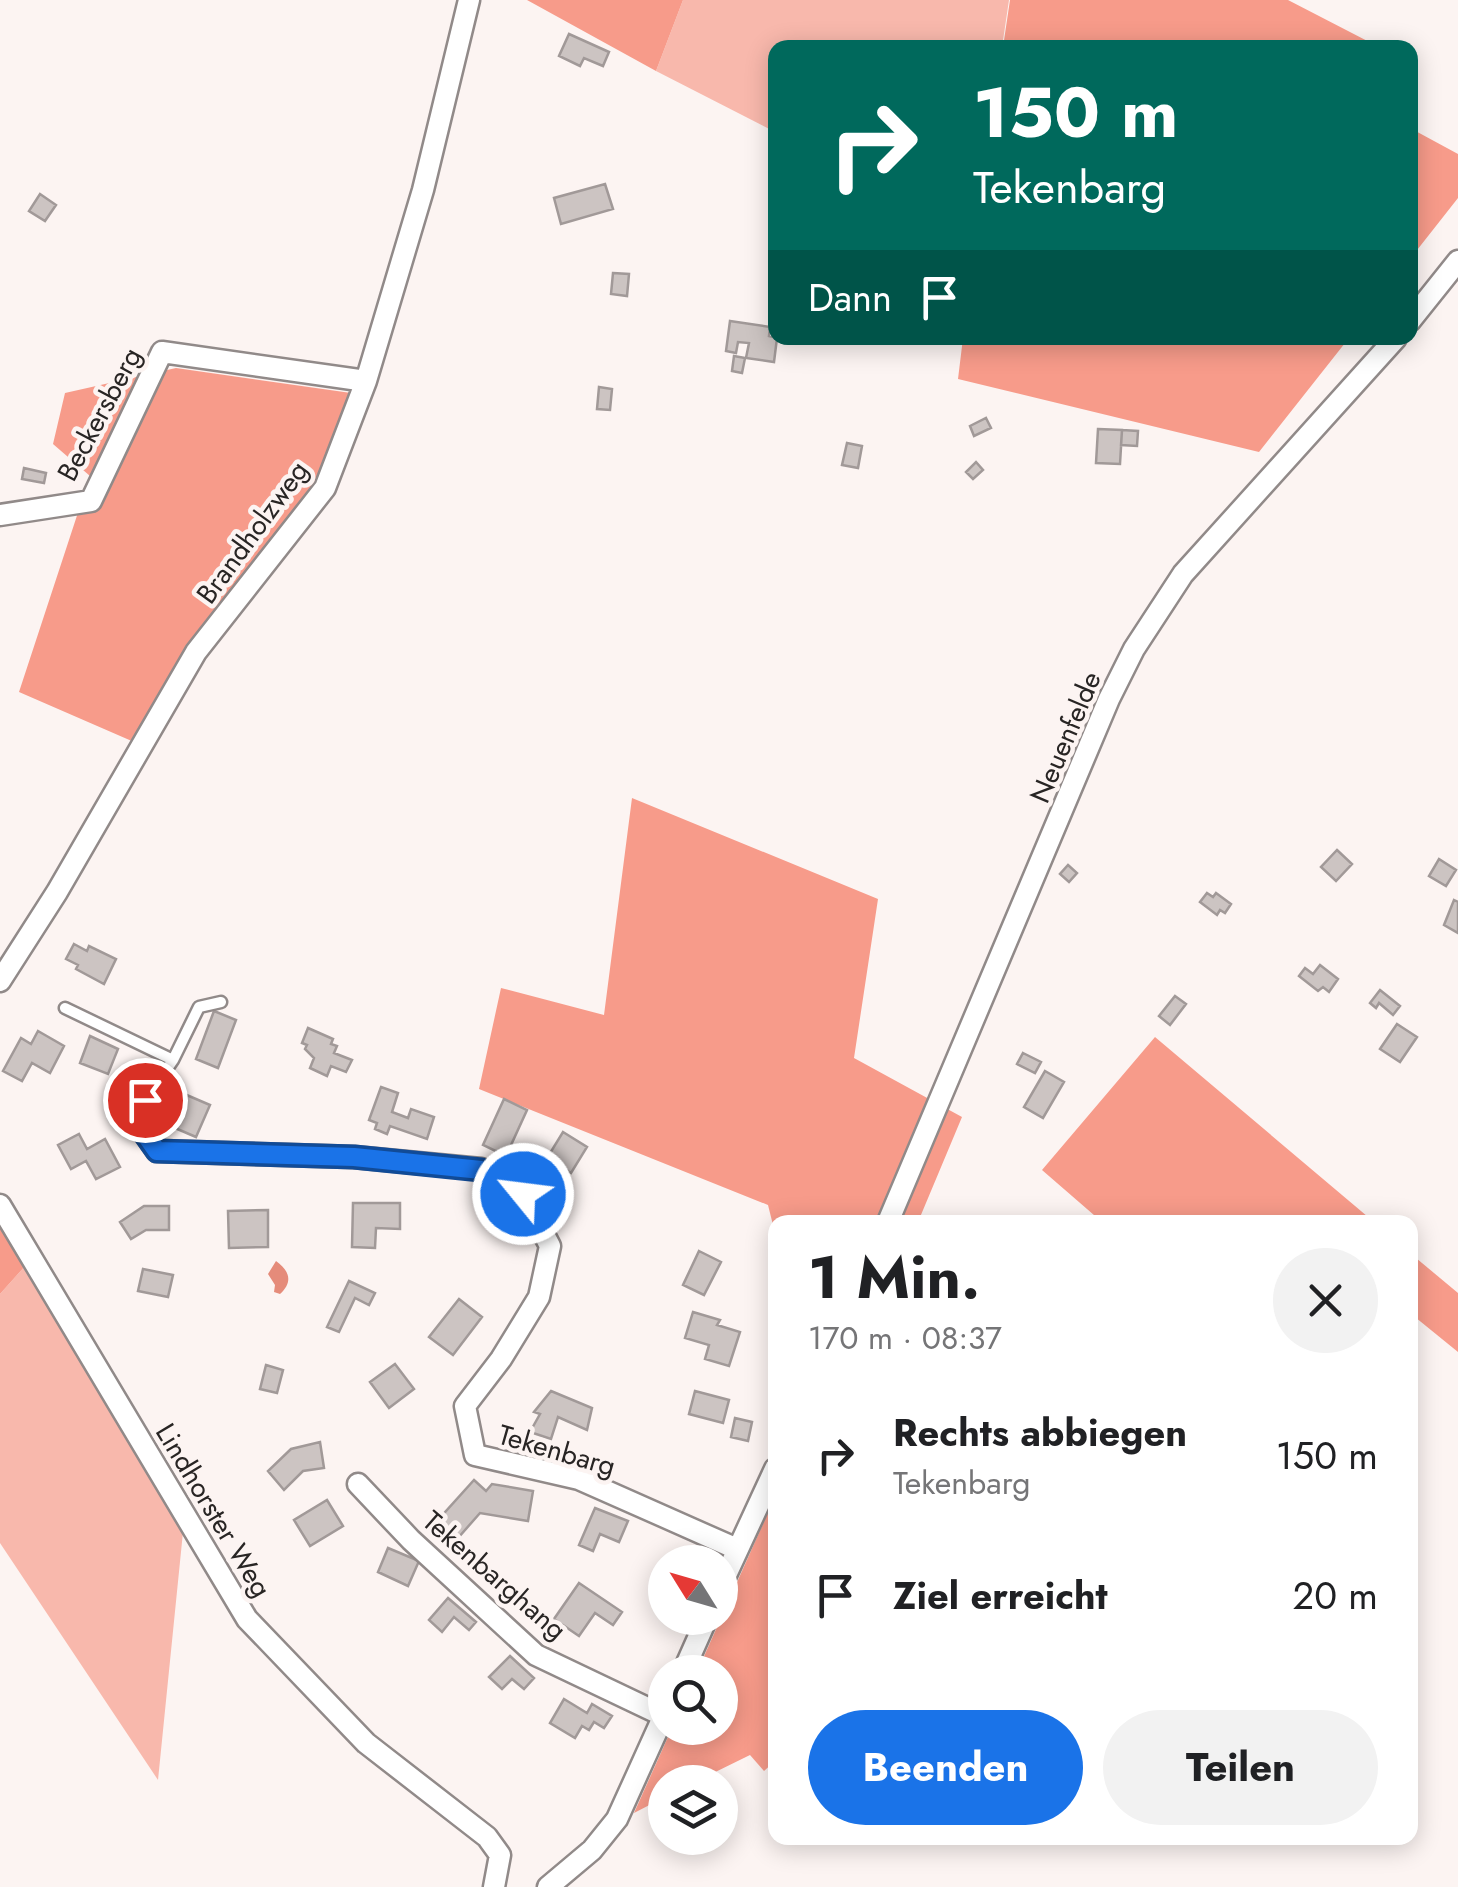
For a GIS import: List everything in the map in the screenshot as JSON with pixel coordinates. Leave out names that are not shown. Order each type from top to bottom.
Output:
[{"type":"street","name":"Brandholzweg","points":[[0,982],[57,892],[196,652],[325,488],[366,381],[423,190],[469,0]]},
{"type":"street","points":[[1418,311],[1458,261]]},
{"type":"street","name":"Neuenfelde","points":[[891,1215],[1134,649],[1183,574],[1390,345]]},
{"type":"street","name":"Beckersberg","points":[[0,515],[91,500],[162,352],[366,381]]},
{"type":"street","name":"Tekenbarg","points":[[145,1100],[138,1124],[157,1151],[354,1157],[481,1170],[523,1194],[550,1246],[539,1297],[465,1406],[475,1455],[579,1479],[728,1545]]},
{"type":"street","name":"Lindhorster Weg","points":[[0,1206],[247,1619],[366,1743],[487,1837],[500,1855],[494,1887]]},
{"type":"street","name":"Tekenbarghang","points":[[358,1484],[411,1540],[536,1655],[648,1707]]},
{"type":"street","points":[[738,1547],[768,1484]]},
{"type":"street","points":[[548,1887],[592,1850],[617,1818],[650,1745]]},
{"type":"lane","points":[[145,1100],[173,1060],[198,1007],[221,1002]]},
{"type":"lane","points":[[65,1008],[173,1060]]},
{"type":"shaded area","points":[[527,0],[683,0],[656,71]]},
{"type":"shaded area","points":[[683,0],[1009,0],[1003,40],[768,40],[768,128],[656,71]]},
{"type":"shaded area","points":[[1010,0],[1288,0],[1365,40],[1004,40]]},
{"type":"shaded area","points":[[1418,132],[1458,154],[1458,198],[1418,249]]},
{"type":"shaded area","points":[[962,345],[1343,345],[1259,452],[958,379]]},
{"type":"shaded area","points":[[176,368],[351,393],[315,481],[195,640],[134,742],[19,692],[90,476],[53,444],[65,393]]},
{"type":"shaded area","points":[[632,798],[878,899],[854,1058],[962,1117],[921,1215],[770,1215],[768,1205],[479,1089],[501,988],[604,1015]]},
{"type":"shaded area","points":[[1155,1037],[1366,1215],[1094,1215],[1042,1170]]},
{"type":"shaded area","points":[[0,1220],[26,1265],[0,1294]]},
{"type":"shaded area","points":[[1418,1260],[1458,1293],[1458,1352],[1418,1320]]},
{"type":"shaded area","points":[[276,1261],[288,1277],[280,1294],[274,1292],[275,1285],[268,1274]]},
{"type":"shaded area","points":[[26,1265],[183,1532],[158,1780],[0,1543],[0,1294]]},
{"type":"shaded area","points":[[768,1513],[768,1767],[764,1771],[750,1755],[730,1765],[655,1765],[664,1745],[738,1745],[738,1655],[705,1655],[713,1635],[738,1635],[738,1580]]},
{"type":"shaded area","points":[[648,1782],[648,1806],[634,1813]]},
{"type":"building","points":[[569,34],[609,52],[603,66],[584,58],[580,66],[559,56]]},
{"type":"building","points":[[605,184],[613,209],[561,224],[554,198]]},
{"type":"building","points":[[40,194],[56,205],[45,221],[29,211]]},
{"type":"building","points":[[613,273],[629,274],[627,296],[611,294]]},
{"type":"building","points":[[730,321],[768,327],[768,345],[776,345],[774,362],[746,358],[749,343],[738,342],[736,353],[726,351]]},
{"type":"building","points":[[734,356],[745,358],[742,373],[732,371]]},
{"type":"building","points":[[599,387],[612,389],[610,410],[597,409]]},
{"type":"building","points":[[986,418],[991,428],[974,436],[970,426]]},
{"type":"building","points":[[1098,429],[1122,430],[1120,464],[1096,463]]},
{"type":"building","points":[[1122,430],[1138,431],[1137,446],[1121,445]]},
{"type":"building","points":[[847,443],[862,446],[858,468],[842,465]]},
{"type":"building","points":[[976,462],[983,470],[973,479],[966,472]]},
{"type":"building","points":[[24,468],[46,473],[44,483],[22,479]]},
{"type":"building","points":[[1337,850],[1352,864],[1336,881],[1321,867]]},
{"type":"building","points":[[1439,859],[1456,870],[1446,886],[1429,876]]},
{"type":"building","points":[[1068,865],[1077,873],[1069,882],[1060,874]]},
{"type":"building","points":[[1207,893],[1213,897],[1216,893],[1231,904],[1225,913],[1220,910],[1217,915],[1200,902]]},
{"type":"building","points":[[1454,900],[1458,902],[1458,933],[1444,925]]},
{"type":"building","points":[[74,944],[87,951],[89,946],[116,959],[104,984],[66,959]]},
{"type":"building","points":[[1320,965],[1338,979],[1329,992],[1323,987],[1318,991],[1299,976],[1305,968],[1313,974]]},
{"type":"building","points":[[1380,990],[1400,1006],[1393,1015],[1379,1003],[1376,1008],[1370,1003]]},
{"type":"building","points":[[1175,996],[1186,1004],[1170,1025],[1159,1016]]},
{"type":"building","points":[[214,1011],[236,1020],[218,1068],[196,1059]]},
{"type":"building","points":[[1397,1024],[1417,1037],[1400,1062],[1380,1049]]},
{"type":"building","points":[[308,1028],[333,1039],[331,1044],[337,1046],[334,1053],[352,1060],[346,1072],[331,1066],[327,1076],[310,1068],[314,1058],[302,1043]]},
{"type":"building","points":[[38,1031],[64,1046],[50,1073],[32,1063],[22,1081],[3,1071],[21,1038],[31,1044]]},
{"type":"building","points":[[90,1036],[118,1049],[108,1074],[80,1063]]},
{"type":"building","points":[[1023,1053],[1041,1062],[1035,1073],[1017,1064]]},
{"type":"building","points":[[1045,1071],[1064,1082],[1043,1118],[1024,1107]]},
{"type":"building","points":[[381,1087],[398,1093],[392,1112],[408,1118],[411,1109],[434,1117],[427,1139],[390,1126],[387,1134],[375,1129],[377,1123],[369,1120]]},
{"type":"building","points":[[182,1093],[210,1105],[196,1137],[168,1125]]},
{"type":"building","points":[[504,1099],[527,1110],[506,1156],[483,1145]]},
{"type":"building","points":[[563,1132],[587,1147],[571,1173],[547,1158]]},
{"type":"building","points":[[79,1134],[87,1149],[105,1139],[120,1167],[96,1179],[86,1161],[71,1169],[58,1145]]},
{"type":"building","points":[[353,1203],[400,1203],[400,1229],[376,1228],[375,1248],[352,1247]]},
{"type":"building","points":[[144,1206],[169,1206],[169,1230],[146,1230],[131,1239],[120,1222]]},
{"type":"building","points":[[268,1210],[268,1247],[229,1248],[228,1211]]},
{"type":"building","points":[[699,1251],[721,1262],[704,1295],[683,1285]]},
{"type":"building","points":[[143,1269],[173,1275],[168,1297],[138,1291]]},
{"type":"building","points":[[349,1281],[375,1293],[369,1305],[355,1298],[339,1332],[327,1327]]},
{"type":"building","points":[[459,1299],[482,1317],[453,1355],[429,1337]]},
{"type":"building","points":[[693,1312],[720,1320],[717,1325],[740,1332],[729,1366],[705,1359],[709,1345],[685,1338]]},
{"type":"building","points":[[395,1364],[414,1389],[389,1408],[370,1382]]},
{"type":"building","points":[[266,1365],[283,1370],[277,1393],[260,1389]]},
{"type":"building","points":[[551,1391],[592,1408],[587,1430],[558,1417],[551,1439],[530,1432],[540,1414],[534,1412]]},
{"type":"building","points":[[695,1391],[729,1400],[723,1423],[689,1414]]},
{"type":"building","points":[[735,1418],[752,1422],[748,1441],[731,1437]]},
{"type":"building","points":[[320,1442],[324,1468],[303,1471],[284,1490],[268,1471],[291,1449]]},
{"type":"building","points":[[474,1480],[486,1491],[492,1484],[533,1491],[528,1521],[480,1513],[458,1538],[438,1520]]},
{"type":"building","points":[[327,1500],[343,1526],[310,1546],[294,1520]]},
{"type":"building","points":[[595,1508],[628,1521],[619,1542],[600,1534],[593,1551],[579,1545]]},
{"type":"building","points":[[388,1548],[419,1561],[408,1586],[378,1572]]},
{"type":"building","points":[[579,1583],[622,1612],[613,1625],[595,1613],[579,1636],[554,1619]]},
{"type":"building","points":[[448,1598],[476,1622],[469,1630],[454,1617],[442,1632],[429,1620]]},
{"type":"building","points":[[510,1656],[534,1678],[524,1689],[512,1679],[502,1689],[489,1677]]},
{"type":"building","points":[[564,1699],[587,1713],[592,1704],[612,1716],[604,1728],[594,1722],[589,1730],[582,1726],[575,1738],[550,1723]]},
{"type":"route","points":[[145,1100],[138,1124],[157,1151],[354,1157],[481,1170],[523,1194]]}]
